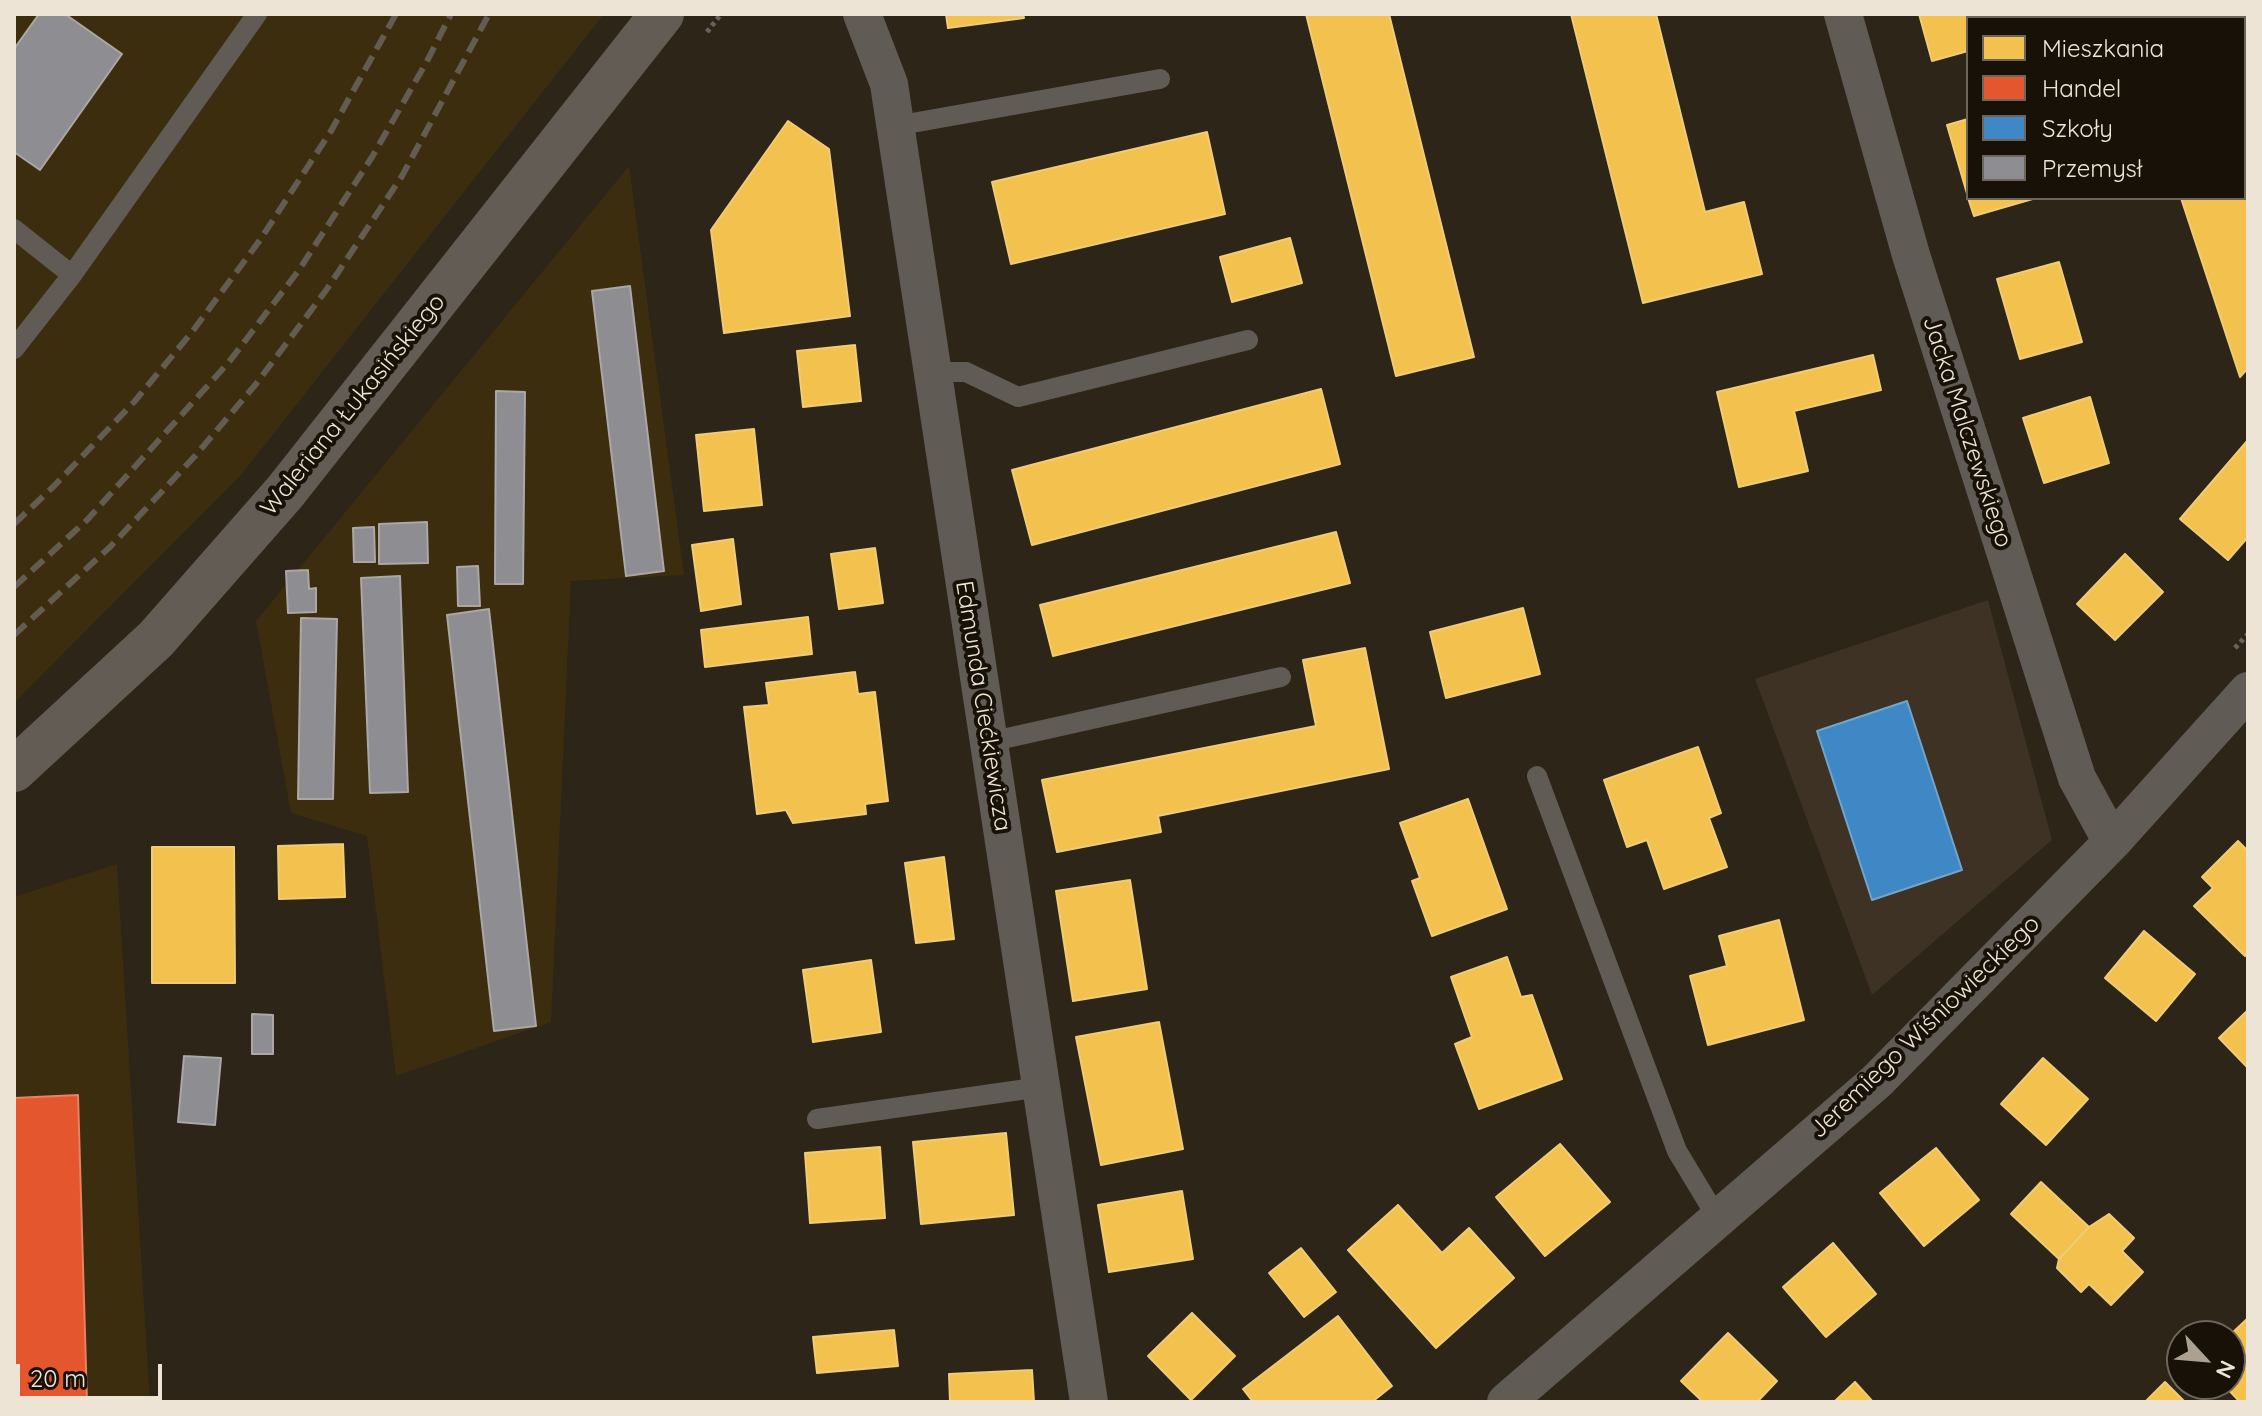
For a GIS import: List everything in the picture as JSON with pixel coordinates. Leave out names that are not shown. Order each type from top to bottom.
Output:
[{"type":"street","name":"Waleriana Łukasińskiego","points":[[14,770],[156,639],[285,492],[662,14]]},
{"type":"street","name":"Edmunda Ciećkiewicza","points":[[862,14],[889,84],[1089,1402]]},
{"type":"street","name":"Jacka Malczewskiego","points":[[1843,14],[1911,255],[2077,778],[2112,842]]},
{"type":"street","name":"Jeremiego Wiśniowieckiego","points":[[1506,1402],[1877,1081],[2112,842],[2248,691]]},
{"type":"lane","points":[[14,349],[72,275],[257,14]]},
{"type":"lane","points":[[895,126],[1160,79]]},
{"type":"lane","points":[[14,229],[72,275]]},
{"type":"lane","points":[[933,372],[966,372],[1018,397],[1248,340]]},
{"type":"lane","points":[[989,742],[1281,677]]},
{"type":"lane","points":[[1537,776],[1677,1151],[1718,1219]]},
{"type":"lane","points":[[817,1119],[1041,1087]]},
{"type":"shaded area","points":[[14,14],[604,14],[241,475],[14,703]]},
{"type":"shaded area","points":[[629,166],[684,575],[571,581],[551,1022],[396,1076],[367,836],[291,813],[256,621]]},
{"type":"shaded area","points":[[1988,600],[2052,840],[1872,995],[1755,679]]},
{"type":"shaded area","points":[[117,864],[150,1402],[14,1402],[14,897]]},
{"type":"building: Mieszkania","points":[[946,14],[1023,14],[1024,18],[948,28]]},
{"type":"building: Mieszkania","points":[[1306,14],[1389,14],[1474,357],[1396,376]]},
{"type":"building: Mieszkania","points":[[1571,14],[1656,14],[1705,212],[1744,202],[1762,274],[1643,303]]},
{"type":"building: Mieszkania","points":[[1919,14],[1982,14],[1966,16],[1966,52],[1932,61]]},
{"type":"building: Mieszkania","points":[[1966,120],[1966,190],[1947,125]]},
{"type":"building: Mieszkania","points":[[788,121],[829,149],[850,316],[724,333],[711,230]]},
{"type":"building: Mieszkania","points":[[1207,132],[1225,214],[1011,264],[992,182]]},
{"type":"building: Mieszkania","points":[[2246,160],[2248,368],[2240,377],[2182,200],[2246,200]]},
{"type":"building: Mieszkania","points":[[1969,200],[2029,200],[1974,216]]},
{"type":"building: Mieszkania","points":[[1290,238],[1302,283],[1232,302],[1220,257]]},
{"type":"building: Mieszkania","points":[[2059,262],[2082,342],[2020,359],[1997,279]]},
{"type":"building: Mieszkania","points":[[855,345],[861,401],[803,407],[797,351]]},
{"type":"building: Mieszkania","points":[[1873,355],[1881,390],[1794,411],[1808,471],[1739,487],[1717,392]]},
{"type":"building: Mieszkania","points":[[1321,389],[1340,464],[1032,545],[1012,470]]},
{"type":"building: Mieszkania","points":[[2090,397],[2109,463],[2044,483],[2023,418]]},
{"type":"building: Mieszkania","points":[[754,429],[762,505],[704,511],[696,435]]},
{"type":"building: Mieszkania","points":[[2248,440],[2248,537],[2228,560],[2180,519]]},
{"type":"building: Mieszkania","points":[[1336,532],[1350,583],[1053,656],[1040,605]]},
{"type":"building: Mieszkania","points":[[733,539],[741,604],[701,611],[692,545]]},
{"type":"building: Mieszkania","points":[[875,548],[883,603],[839,609],[831,554]]},
{"type":"building: Mieszkania","points":[[2125,554],[2163,592],[2115,640],[2077,604]]},
{"type":"building: Mieszkania","points":[[1523,608],[1540,674],[1446,698],[1430,632]]},
{"type":"building: Mieszkania","points":[[808,617],[812,654],[705,667],[701,630]]},
{"type":"building: Mieszkania","points":[[1365,648],[1389,769],[1158,816],[1161,832],[1057,852],[1042,780],[1316,726],[1303,660]]},
{"type":"building: Mieszkania","points":[[855,672],[858,694],[875,692],[888,801],[865,804],[866,814],[793,823],[786,810],[757,814],[744,707],[769,705],[766,683]]},
{"type":"building: Mieszkania","points":[[1698,747],[1721,813],[1709,818],[1727,867],[1664,889],[1647,840],[1627,847],[1604,780]]},
{"type":"building: Mieszkania","points":[[1468,799],[1507,909],[1432,936],[1412,881],[1420,878],[1400,823]]},
{"type":"building: Mieszkania","points":[[2238,841],[2248,851],[2248,953],[2245,956],[2194,906],[2213,888],[2202,877]]},
{"type":"building: Mieszkania","points":[[343,844],[345,897],[279,899],[278,846]]},
{"type":"building: Mieszkania","points":[[152,847],[234,847],[235,983],[152,983]]},
{"type":"building: Mieszkania","points":[[944,857],[954,939],[916,943],[905,863]]},
{"type":"building: Mieszkania","points":[[1130,880],[1147,989],[1073,1001],[1056,891]]},
{"type":"building: Mieszkania","points":[[1779,920],[1804,1020],[1708,1045],[1690,976],[1727,966],[1719,936]]},
{"type":"building: Mieszkania","points":[[2144,931],[2195,974],[2156,1021],[2105,978]]},
{"type":"building: Mieszkania","points":[[1507,957],[1521,997],[1532,995],[1562,1079],[1479,1109],[1455,1044],[1472,1037],[1451,977]]},
{"type":"building: Mieszkania","points":[[871,960],[881,1032],[813,1042],[803,970]]},
{"type":"building: Mieszkania","points":[[2248,1010],[2248,1068],[2219,1038]]},
{"type":"building: Mieszkania","points":[[1159,1022],[1183,1149],[1101,1165],[1076,1037]]},
{"type":"building: Mieszkania","points":[[2043,1058],[2088,1099],[2046,1145],[2001,1104]]},
{"type":"building: Mieszkania","points":[[1006,1133],[1014,1215],[921,1224],[913,1142]]},
{"type":"building: Mieszkania","points":[[1560,1144],[1610,1202],[1545,1256],[1496,1197]]},
{"type":"building: Mieszkania","points":[[880,1147],[885,1218],[810,1223],[805,1153]]},
{"type":"building: Mieszkania","points":[[1936,1148],[1979,1200],[1924,1246],[1880,1193]]},
{"type":"building: Mieszkania","points":[[2041,1182],[2089,1227],[2059,1259],[2011,1214]]},
{"type":"building: Mieszkania","points":[[1182,1191],[1193,1259],[1109,1272],[1098,1205]]},
{"type":"building: Mieszkania","points":[[1398,1205],[1442,1253],[1469,1228],[1514,1278],[1436,1348],[1348,1250]]},
{"type":"building: Mieszkania","points":[[2109,1214],[2134,1238],[2122,1251],[2143,1272],[2111,1305],[2089,1284],[2081,1292],[2057,1268],[2059,1259],[2089,1227]]},
{"type":"building: Mieszkania","points":[[1833,1243],[1876,1294],[1826,1337],[1783,1287]]},
{"type":"building: Mieszkania","points":[[1301,1248],[1336,1292],[1304,1317],[1269,1273]]},
{"type":"building: Mieszkania","points":[[1192,1313],[1235,1356],[1191,1400],[1148,1356]]},
{"type":"building: Mieszkania","points":[[1338,1316],[1392,1386],[1372,1402],[1253,1402],[1243,1389]]},
{"type":"building: Mieszkania","points":[[2248,1318],[2248,1400],[2240,1402],[2238,1400],[2246,1400]]},
{"type":"building: Mieszkania","points":[[894,1330],[898,1366],[817,1373],[813,1337]]},
{"type":"building: Mieszkania","points":[[1728,1333],[1777,1381],[1757,1402],[1703,1402],[1681,1381]]},
{"type":"building: Mieszkania","points":[[1032,1370],[1034,1402],[950,1402],[949,1374]]},
{"type":"building: Mieszkania","points":[[1855,1382],[1873,1402],[1834,1402]]},
{"type":"building: Mieszkania","points":[[2165,1382],[2166,1400],[2185,1402],[2145,1402]]},
{"type":"building: Handel","points":[[78,1095],[87,1402],[14,1402],[14,1098]]},
{"type":"building: Szkoły","points":[[1907,701],[1962,870],[1872,900],[1817,731]]},
{"type":"building: Przemysł","points":[[39,14],[65,14],[122,54],[40,170],[14,152],[14,49]]},
{"type":"building: Przemysł","points":[[630,286],[664,571],[626,576],[592,291]]},
{"type":"building: Przemysł","points":[[496,391],[525,392],[523,584],[495,584]]},
{"type":"building: Przemysł","points":[[427,522],[428,563],[379,564],[379,524]]},
{"type":"building: Przemysł","points":[[374,527],[375,562],[354,562],[353,528]]},
{"type":"building: Przemysł","points":[[478,566],[480,606],[458,606],[457,567]]},
{"type":"building: Przemysł","points":[[308,570],[309,589],[316,588],[316,612],[288,613],[286,571]]},
{"type":"building: Przemysł","points":[[400,576],[408,792],[370,793],[361,578]]},
{"type":"building: Przemysł","points":[[489,609],[536,1026],[494,1031],[447,615]]},
{"type":"building: Przemysł","points":[[301,618],[337,619],[333,799],[298,799]]},
{"type":"building: Przemysł","points":[[252,1014],[273,1015],[273,1054],[252,1054]]},
{"type":"building: Przemysł","points":[[184,1056],[221,1058],[215,1125],[178,1122]]},
{"type":"railway","points":[[14,524],[134,402],[192,332],[260,240],[331,131],[396,14]]},
{"type":"railway","points":[[14,587],[87,520],[229,362],[299,270],[372,157],[451,14]]},
{"type":"railway","points":[[14,635],[111,546],[195,456],[256,384],[327,289],[402,176],[489,14]]}]
